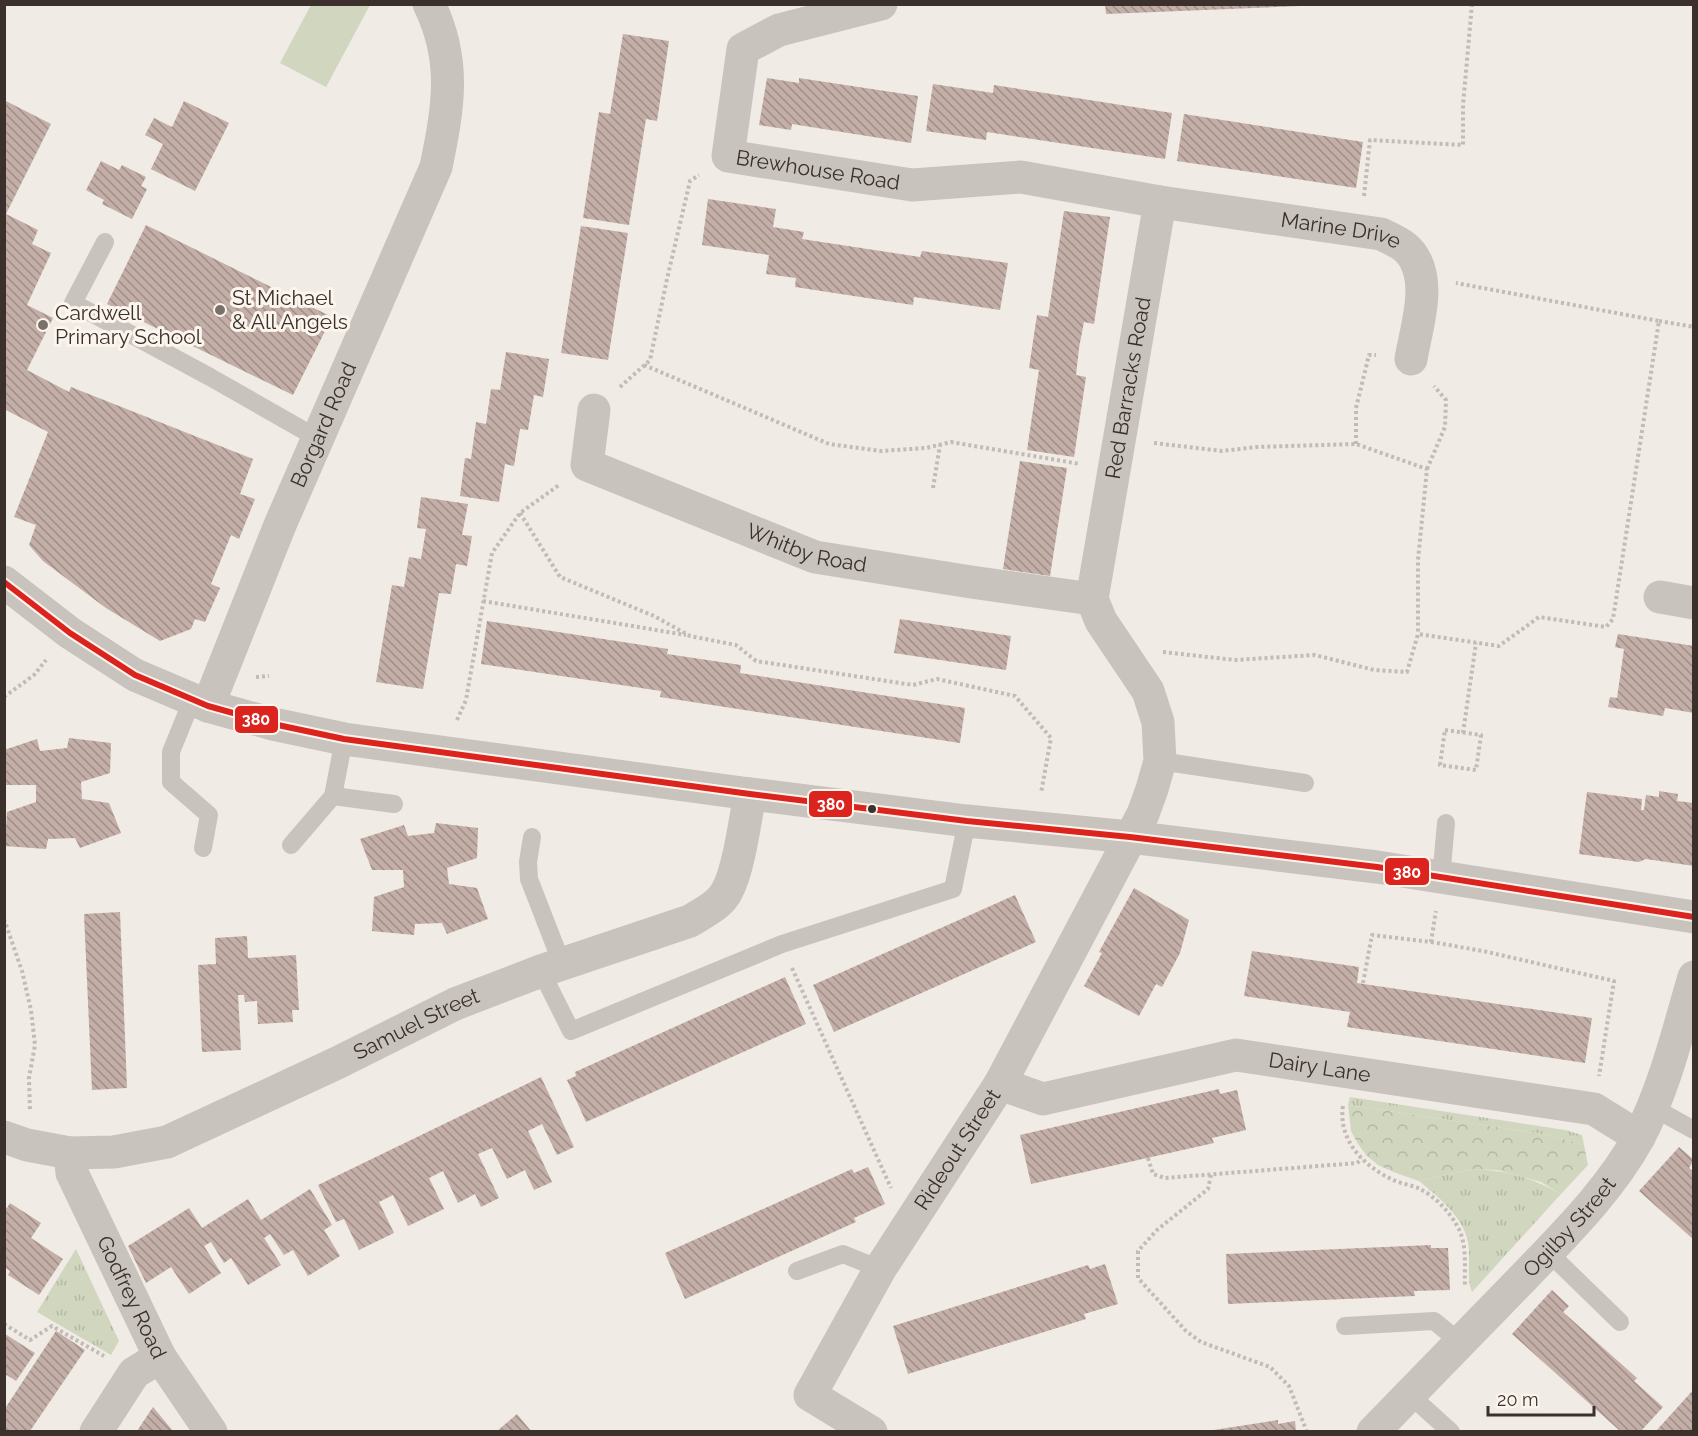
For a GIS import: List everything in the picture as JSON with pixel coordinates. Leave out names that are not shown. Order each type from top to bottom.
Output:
[{"type":"street","name":"Borgard Road","points":[[200,703],[436,167],[445,122],[448,85],[446,50],[439,24],[429,4]]},
{"type":"street","name":"Brewhouse Road","points":[[881,4],[779,30],[743,50],[728,156],[912,186],[1021,177],[1160,202]]},
{"type":"street","name":"Marine Drive","points":[[1160,202],[1380,234],[1400,243],[1414,258],[1421,277],[1421,300],[1411,359]]},
{"type":"street","name":"Red Barracks Road","points":[[1092,599],[1160,202]]},
{"type":"street","points":[[587,465],[594,410]]},
{"type":"street","name":"Whitby Road","points":[[587,465],[814,556],[1092,599]]},
{"type":"street","points":[[4,582],[100,654],[135,675],[200,703],[273,724],[344,739],[750,794],[1377,867],[1694,917]]},
{"type":"street","points":[[1660,597],[1694,603]]},
{"type":"street","points":[[1092,599],[1101,621],[1148,691],[1158,722],[1160,761],[1143,814],[1131,837]]},
{"type":"street","name":"Samuel Street","points":[[16,1141],[70,1153],[114,1152],[167,1142],[337,1063],[455,1004],[551,967],[690,921],[711,909],[727,893],[734,874],[750,794]]},
{"type":"street","name":"Rideout Street","points":[[871,1431],[810,1395],[880,1269],[1000,1084],[1131,837]]},
{"type":"street","name":"Ogilby Street","points":[[1373,1431],[1409,1394],[1455,1337],[1548,1252],[1610,1181],[1639,1137],[1652,1107],[1694,977]]},
{"type":"street","name":"Dairy Lane","points":[[1000,1084],[1043,1099],[1236,1055],[1594,1109],[1639,1137]]},
{"type":"street","name":"Godfrey Road","points":[[70,1153],[72,1173],[147,1365],[211,1431]]},
{"type":"street","points":[[96,1431],[147,1365]]},
{"type":"lane","points":[[105,242],[73,303],[317,438]]},
{"type":"lane","points":[[200,703],[171,752],[171,783],[208,815],[203,848]]},
{"type":"lane","points":[[291,845],[333,796],[344,739]]},
{"type":"lane","points":[[1160,761],[1305,783]]},
{"type":"lane","points":[[333,796],[394,804]]},
{"type":"lane","points":[[532,837],[528,862],[529,879],[551,967],[571,1031],[782,944],[953,890],[967,820]]},
{"type":"lane","points":[[1441,878],[1446,823]]},
{"type":"lane","points":[[1652,1107],[1694,1131]]},
{"type":"lane","points":[[1548,1252],[1620,1322]]},
{"type":"lane","points":[[797,1271],[843,1254],[880,1269]]},
{"type":"lane","points":[[1345,1326],[1434,1321],[1455,1337]]},
{"type":"lane","points":[[1409,1394],[1451,1431]]},
{"type":"path","points":[[1364,199],[1370,140],[1463,145],[1463,105],[1472,4]]},
{"type":"path","points":[[594,410],[650,360],[690,180],[728,156]]},
{"type":"path","points":[[1421,277],[1694,327]]},
{"type":"path","points":[[1418,634],[1499,646],[1539,617],[1606,627],[1612,619],[1659,321]]},
{"type":"path","points":[[1118,647],[1235,660],[1315,655],[1374,670],[1407,672],[1418,634],[1418,560],[1427,469],[1445,428],[1446,400],[1411,359],[1369,355],[1356,408],[1356,444]]},
{"type":"path","points":[[644,365],[828,444],[881,451],[926,448],[951,442],[1116,454],[1356,444],[1427,469]]},
{"type":"path","points":[[933,488],[940,445]]},
{"type":"path","points":[[443,751],[466,700],[492,554],[520,513],[587,465]]},
{"type":"path","points":[[520,513],[560,577],[654,616],[690,636]]},
{"type":"path","points":[[483,601],[736,645],[756,661],[913,685],[937,679],[1015,696],[1051,738],[1034,828]]},
{"type":"path","points":[[1463,733],[1476,643]]},
{"type":"path","points":[[4,697],[34,675],[46,660]]},
{"type":"path","points":[[252,678],[269,676]]},
{"type":"path","points":[[1445,730],[1463,733],[1481,735],[1476,770],[1440,765],[1445,730]]},
{"type":"path","points":[[1431,942],[1441,878]]},
{"type":"path","points":[[4,919],[29,1000],[35,1045],[29,1078],[31,1103],[16,1141]]},
{"type":"path","points":[[1363,983],[1372,935],[1483,951],[1614,981],[1594,1109]]},
{"type":"path","points":[[782,944],[892,1189]]},
{"type":"path","points":[[1347,1072],[1341,1118],[1351,1146],[1368,1166],[1395,1181],[1419,1188],[1435,1198],[1457,1224],[1463,1240],[1466,1316],[1455,1337]]},
{"type":"path","points":[[1148,1158],[1153,1174],[1165,1178],[1357,1163],[1362,1159]]},
{"type":"path","points":[[1211,1175],[1208,1189],[1157,1230],[1138,1251],[1138,1278],[1186,1331],[1202,1342],[1270,1367],[1288,1386],[1307,1431]]},
{"type":"path","points":[[4,1324],[30,1340],[52,1326],[147,1365]]},
{"type":"green space","points":[[311,5],[370,5],[326,87],[280,63]]},
{"type":"green space","points":[[1350,1097],[1565,1130],[1582,1135],[1584,1145],[1549,1135],[1348,1105]]},
{"type":"green space","points":[[1348,1105],[1549,1135],[1584,1145],[1588,1165],[1561,1194],[1541,1182],[1497,1170],[1473,1169],[1419,1181],[1378,1165],[1367,1156],[1351,1131]]},
{"type":"green space","points":[[1473,1169],[1519,1176],[1540,1183],[1561,1194],[1472,1292],[1469,1281],[1469,1248],[1461,1224],[1448,1207],[1419,1181]]},
{"type":"green space","points":[[76,1249],[119,1341],[111,1355],[37,1312]]},
{"type":"building","points":[[1105,4],[1300,4],[1300,6],[1106,14]]},
{"type":"building","points":[[623,34],[669,41],[657,121],[646,119],[629,225],[583,218],[599,112],[610,114]]},
{"type":"building","points":[[767,78],[799,83],[799,78],[918,96],[911,143],[792,124],[791,130],[759,125]]},
{"type":"building","points":[[933,84],[993,93],[994,85],[1172,113],[1165,159],[987,132],[986,140],[926,131]]},
{"type":"building","points":[[4,100],[51,124],[6,214],[38,230],[32,244],[51,253],[27,305],[53,318],[27,370],[69,392],[71,387],[253,459],[240,494],[255,499],[239,539],[231,535],[211,584],[220,588],[205,622],[195,619],[191,629],[160,641],[106,608],[43,561],[29,545],[36,525],[14,517],[48,432],[4,409]]},
{"type":"building","points":[[184,101],[229,123],[195,191],[151,169],[163,144],[145,135],[154,118],[172,127]]},
{"type":"building","points":[[1184,114],[1363,142],[1356,188],[1177,161]]},
{"type":"building","points":[[101,161],[119,170],[122,165],[146,177],[141,186],[147,189],[132,219],[102,204],[104,200],[86,190]]},
{"type":"building","points":[[708,199],[776,209],[773,227],[804,232],[802,239],[920,257],[922,251],[1008,263],[1000,310],[914,297],[913,305],[795,287],[796,278],[766,274],[769,255],[702,245]]},
{"type":"building","points":[[1064,211],[1110,217],[1094,324],[1084,322],[1079,348],[1076,375],[1086,377],[1074,457],[1027,450],[1039,370],[1029,368],[1037,315],[1048,317]]},
{"type":"building","name":"St Michael & All Angels","points":[[146,225],[332,317],[293,395],[107,304]]},
{"type":"building","points":[[581,226],[628,233],[608,360],[561,353]]},
{"type":"building","points":[[506,352],[549,359],[543,397],[534,395],[528,430],[520,429],[514,466],[505,464],[499,502],[460,496],[465,458],[471,459],[476,422],[486,424],[491,389],[500,390]]},
{"type":"building","points":[[1020,461],[1067,468],[1050,576],[1003,569]]},
{"type":"building","points":[[421,497],[468,504],[462,535],[472,536],[467,566],[456,564],[451,594],[439,593],[423,689],[376,682],[392,585],[404,587],[409,557],[421,559],[426,529],[417,528]]},
{"type":"building","points":[[900,619],[1011,636],[1006,670],[894,653]]},
{"type":"building","points":[[487,621],[668,649],[667,654],[741,665],[740,673],[965,708],[960,743],[660,697],[661,691],[481,664]]},
{"type":"building","points":[[1618,634],[1694,646],[1694,713],[1665,708],[1663,716],[1608,707],[1610,697],[1617,698],[1624,649],[1615,647]]},
{"type":"building","points":[[69,738],[111,743],[110,773],[81,782],[82,799],[109,803],[121,833],[80,848],[75,838],[48,839],[46,849],[5,846],[7,812],[36,802],[36,785],[4,785],[4,750],[37,739],[40,751],[67,748]]},
{"type":"building","points":[[1659,791],[1678,794],[1677,801],[1694,803],[1694,866],[1646,859],[1639,862],[1579,854],[1587,792],[1642,799],[1641,810],[1644,810],[1646,795],[1659,797]]},
{"type":"building","points":[[436,823],[478,828],[477,858],[447,868],[449,884],[477,888],[488,919],[447,934],[442,923],[415,924],[414,935],[372,931],[374,897],[404,887],[403,870],[372,870],[360,839],[404,825],[408,836],[434,833]]},
{"type":"building","points":[[1134,888],[1189,920],[1180,953],[1162,987],[1156,984],[1139,1016],[1084,986],[1102,953],[1099,952]]},
{"type":"building","points":[[1015,895],[1036,942],[834,1032],[813,985]]},
{"type":"building","points":[[120,912],[127,1088],[92,1090],[84,914]]},
{"type":"building","points":[[247,936],[248,958],[296,955],[299,1010],[292,1010],[293,1022],[258,1024],[257,1001],[245,1002],[244,995],[238,995],[241,1050],[202,1052],[198,965],[216,964],[215,938]]},
{"type":"building","points":[[1252,951],[1359,967],[1357,983],[1592,1018],[1585,1063],[1347,1027],[1350,1012],[1244,996]]},
{"type":"building","points":[[785,977],[806,1024],[586,1122],[567,1080],[576,1076],[575,1072]]},
{"type":"building","points":[[541,1077],[574,1147],[557,1155],[542,1124],[528,1131],[552,1182],[534,1190],[525,1170],[507,1179],[492,1148],[478,1154],[499,1198],[481,1207],[475,1194],[458,1203],[443,1171],[429,1178],[444,1209],[408,1226],[393,1195],[379,1202],[394,1233],[359,1250],[344,1219],[336,1222],[318,1185]]},
{"type":"building","points":[[1219,1089],[1220,1094],[1237,1090],[1246,1130],[1212,1138],[1214,1143],[1031,1184],[1020,1135]]},
{"type":"building","points":[[1679,1147],[1694,1160],[1689,1168],[1694,1172],[1694,1240],[1639,1191]]},
{"type":"building","points":[[868,1167],[885,1204],[854,1218],[856,1222],[685,1299],[665,1253],[852,1169],[854,1173]]},
{"type":"building","points":[[310,1189],[332,1225],[324,1230],[340,1256],[308,1276],[293,1250],[284,1255],[270,1234],[264,1238],[281,1265],[248,1285],[231,1258],[224,1263],[211,1242],[204,1246],[221,1273],[189,1294],[171,1267],[146,1283],[128,1246],[189,1208],[202,1228],[248,1199],[261,1220]]},
{"type":"building","points":[[10,1203],[41,1223],[31,1238],[63,1259],[39,1295],[8,1275],[10,1271],[4,1267],[4,1206],[7,1208]]},
{"type":"building","points":[[1431,1245],[1431,1248],[1448,1248],[1450,1290],[1414,1291],[1415,1296],[1228,1304],[1226,1254]]},
{"type":"building","points":[[1105,1264],[1118,1304],[1084,1314],[1086,1319],[908,1374],[893,1326],[1088,1265],[1090,1269]]},
{"type":"building","points":[[1552,1290],[1569,1306],[1563,1312],[1637,1378],[1634,1381],[1663,1407],[1641,1431],[1620,1431],[1512,1334]]},
{"type":"building","points":[[56,1331],[85,1350],[30,1431],[4,1431],[4,1410]]},
{"type":"building","points":[[5,1334],[35,1353],[16,1381],[5,1374]]},
{"type":"building","points":[[1694,1389],[1694,1431],[1656,1431]]},
{"type":"building","points":[[153,1407],[173,1431],[137,1431]]},
{"type":"building","points":[[517,1414],[531,1431],[497,1431]]},
{"type":"building","points":[[1278,1420],[1278,1424],[1295,1421],[1296,1431],[1207,1431]]},
{"type":"transit line","name":"380","points":[[4,582],[70,633],[135,675],[208,706],[273,724],[344,739],[967,821],[1130,837],[1377,867],[1694,917]]},
{"type":"place","name":"St Michael & All Angels","points":[[220,310]]},
{"type":"place","name":"Cardwell Primary School","points":[[43,325]]}]
